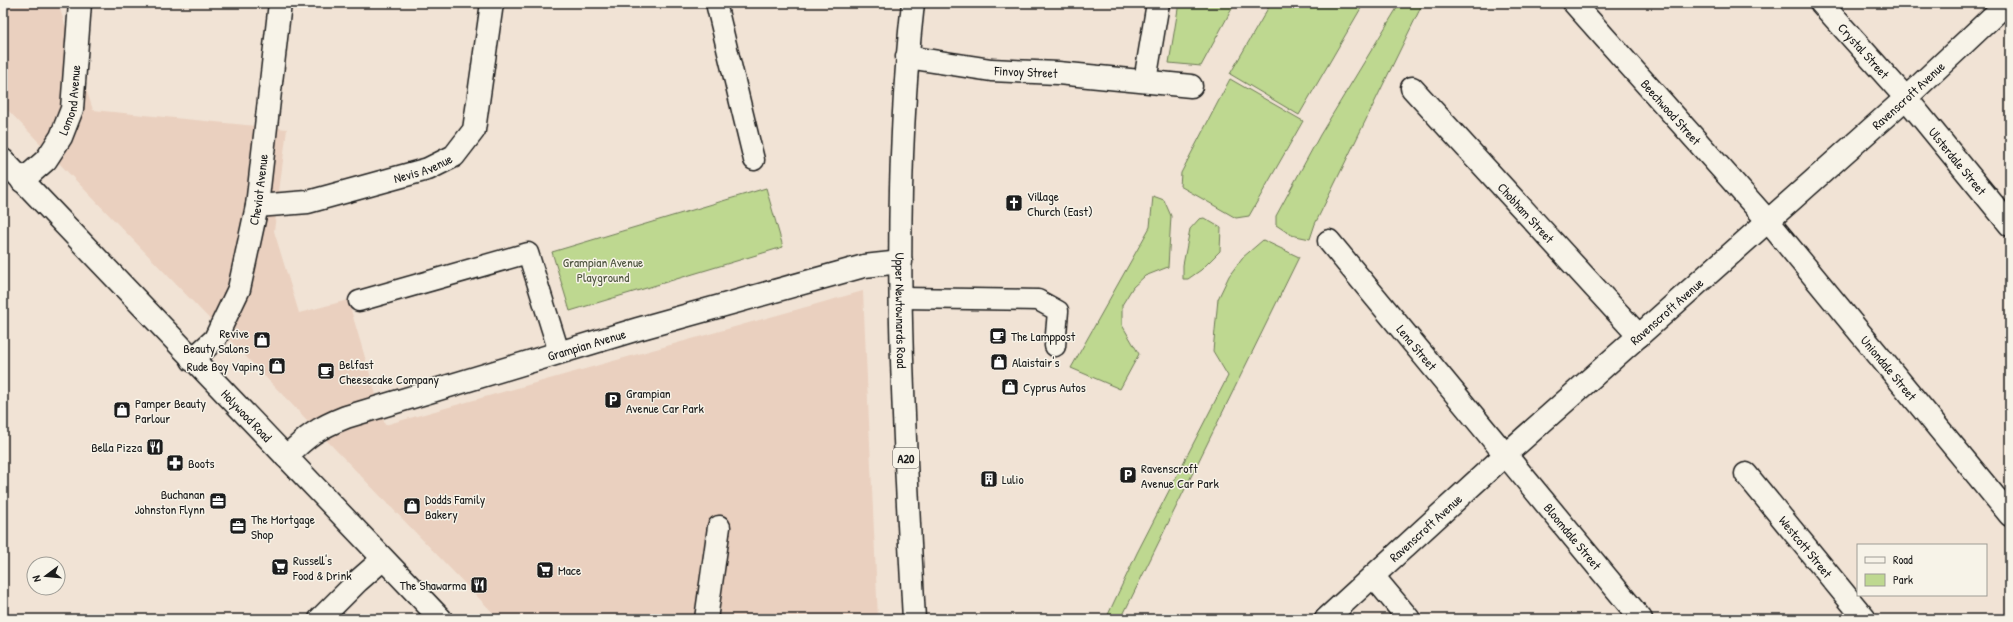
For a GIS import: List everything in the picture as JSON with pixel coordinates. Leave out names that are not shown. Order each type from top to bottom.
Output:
[{"type":"street","name":"Lomond Avenue","points":[[22,181],[46,160],[61,137],[72,109],[80,3]]},
{"type":"street","name":"Cheviot Avenue","points":[[192,360],[215,339],[239,288],[257,206],[280,3]]},
{"type":"street","name":"Nevis Avenue","points":[[257,206],[308,202],[428,170],[454,156],[474,130],[492,3]]},
{"type":"street","name":"Upper Newtownards Road","points":[[913,3],[904,97],[901,262],[904,429],[914,619]]},
{"type":"street","points":[[1145,81],[1158,3]]},
{"type":"street","name":"Beechwood Street","points":[[1574,3],[1768,221]]},
{"type":"street","name":"Crystal Street","points":[[1821,3],[1906,98]]},
{"type":"street","name":"Ravenscroft Avenue","points":[[1326,619],[1504,455],[1906,98],[2007,3]]},
{"type":"street","name":"Finvoy Street","points":[[907,57],[991,70],[1058,72],[1191,86]]},
{"type":"street","name":"Chobham Street","points":[[1412,88],[1639,336]]},
{"type":"street","name":"Ulsterdale Street","points":[[1906,98],[2010,225]]},
{"type":"street","name":"Holywood Road","points":[[3,160],[192,360],[441,619]]},
{"type":"street","name":"Uniondale Street","points":[[1768,221],[2010,515]]},
{"type":"street","name":"Lena Street","points":[[1329,241],[1504,455]]},
{"type":"street","name":"Grampian Avenue","points":[[286,457],[306,437],[322,426],[346,417],[559,352],[864,266],[901,262]]},
{"type":"street","name":"Bloomdale Street","points":[[1504,455],[1641,619]]},
{"type":"street","name":"Westcott Street","points":[[1746,474],[1865,619]]},
{"type":"street","points":[[706,619],[719,527]]},
{"type":"street","points":[[320,619],[358,581],[383,559]]},
{"type":"street","points":[[1373,576],[1409,619]]},
{"type":"lane","points":[[716,3],[754,160]]},
{"type":"lane","points":[[359,301],[528,253],[559,352]]},
{"type":"lane","points":[[902,298],[1038,300],[1058,311],[1055,346]]},
{"type":"shaded area","points":[[3,3],[58,3],[93,110],[287,129],[274,231],[299,313],[348,300],[385,425],[863,291],[878,619],[499,619],[3,105]]},
{"type":"green space","points":[[1179,3],[1235,3],[1201,66],[1169,63]]},
{"type":"green space","points":[[1271,3],[1364,3],[1299,115],[1230,74]]},
{"type":"green space","points":[[1400,3],[1423,3],[1315,224],[1310,239],[1291,235],[1276,225],[1276,216],[1320,135]]},
{"type":"green space","points":[[1230,79],[1303,121],[1249,216],[1236,218],[1180,186],[1181,173]]},
{"type":"green space","name":"Grampian Avenue Playground","points":[[766,188],[783,247],[570,311],[552,252]]},
{"type":"green space","points":[[1153,196],[1164,200],[1171,216],[1168,267],[1145,276],[1133,287],[1122,305],[1122,325],[1139,354],[1120,389],[1071,368],[1150,227]]},
{"type":"green space","points":[[1204,218],[1221,228],[1220,251],[1201,270],[1188,279],[1183,279],[1183,265],[1190,229],[1199,219]]},
{"type":"green space","points":[[1263,240],[1299,257],[1121,619],[1106,619],[1137,553],[1228,376],[1213,351],[1218,299],[1229,276],[1242,258]]},
{"type":"place","name":"Village Church (East)","points":[[1014,203]]},
{"type":"place","name":"The Lamppost","points":[[998,336]]},
{"type":"place","name":"Revive Beauty Salons","points":[[262,340]]},
{"type":"place","name":"Alaistair's","points":[[999,362]]},
{"type":"place","name":"Rude Boy Vaping","points":[[277,366]]},
{"type":"place","name":"Belfast Cheesecake Company","points":[[326,371]]},
{"type":"place","name":"Cyprus Autos","points":[[1010,387]]},
{"type":"place","name":"Grampian Avenue Car Park","points":[[613,400]]},
{"type":"place","name":"Pamper Beauty Parlour","points":[[122,410]]},
{"type":"place","name":"Bella Pizza","points":[[155,447]]},
{"type":"place","name":"Boots","points":[[175,463]]},
{"type":"place","name":"Ravenscroft Avenue Car Park","points":[[1128,475]]},
{"type":"place","name":"Lulio","points":[[989,479]]},
{"type":"place","name":"Buchanan Johnston Flynn","points":[[218,501]]},
{"type":"place","name":"Dodds Family Bakery","points":[[412,506]]},
{"type":"place","name":"The Mortgage Shop","points":[[238,526]]},
{"type":"place","name":"Russell's Food & Drink","points":[[280,567]]},
{"type":"place","name":"Mace","points":[[545,570]]},
{"type":"place","name":"The Shawarma","points":[[479,585]]}]
